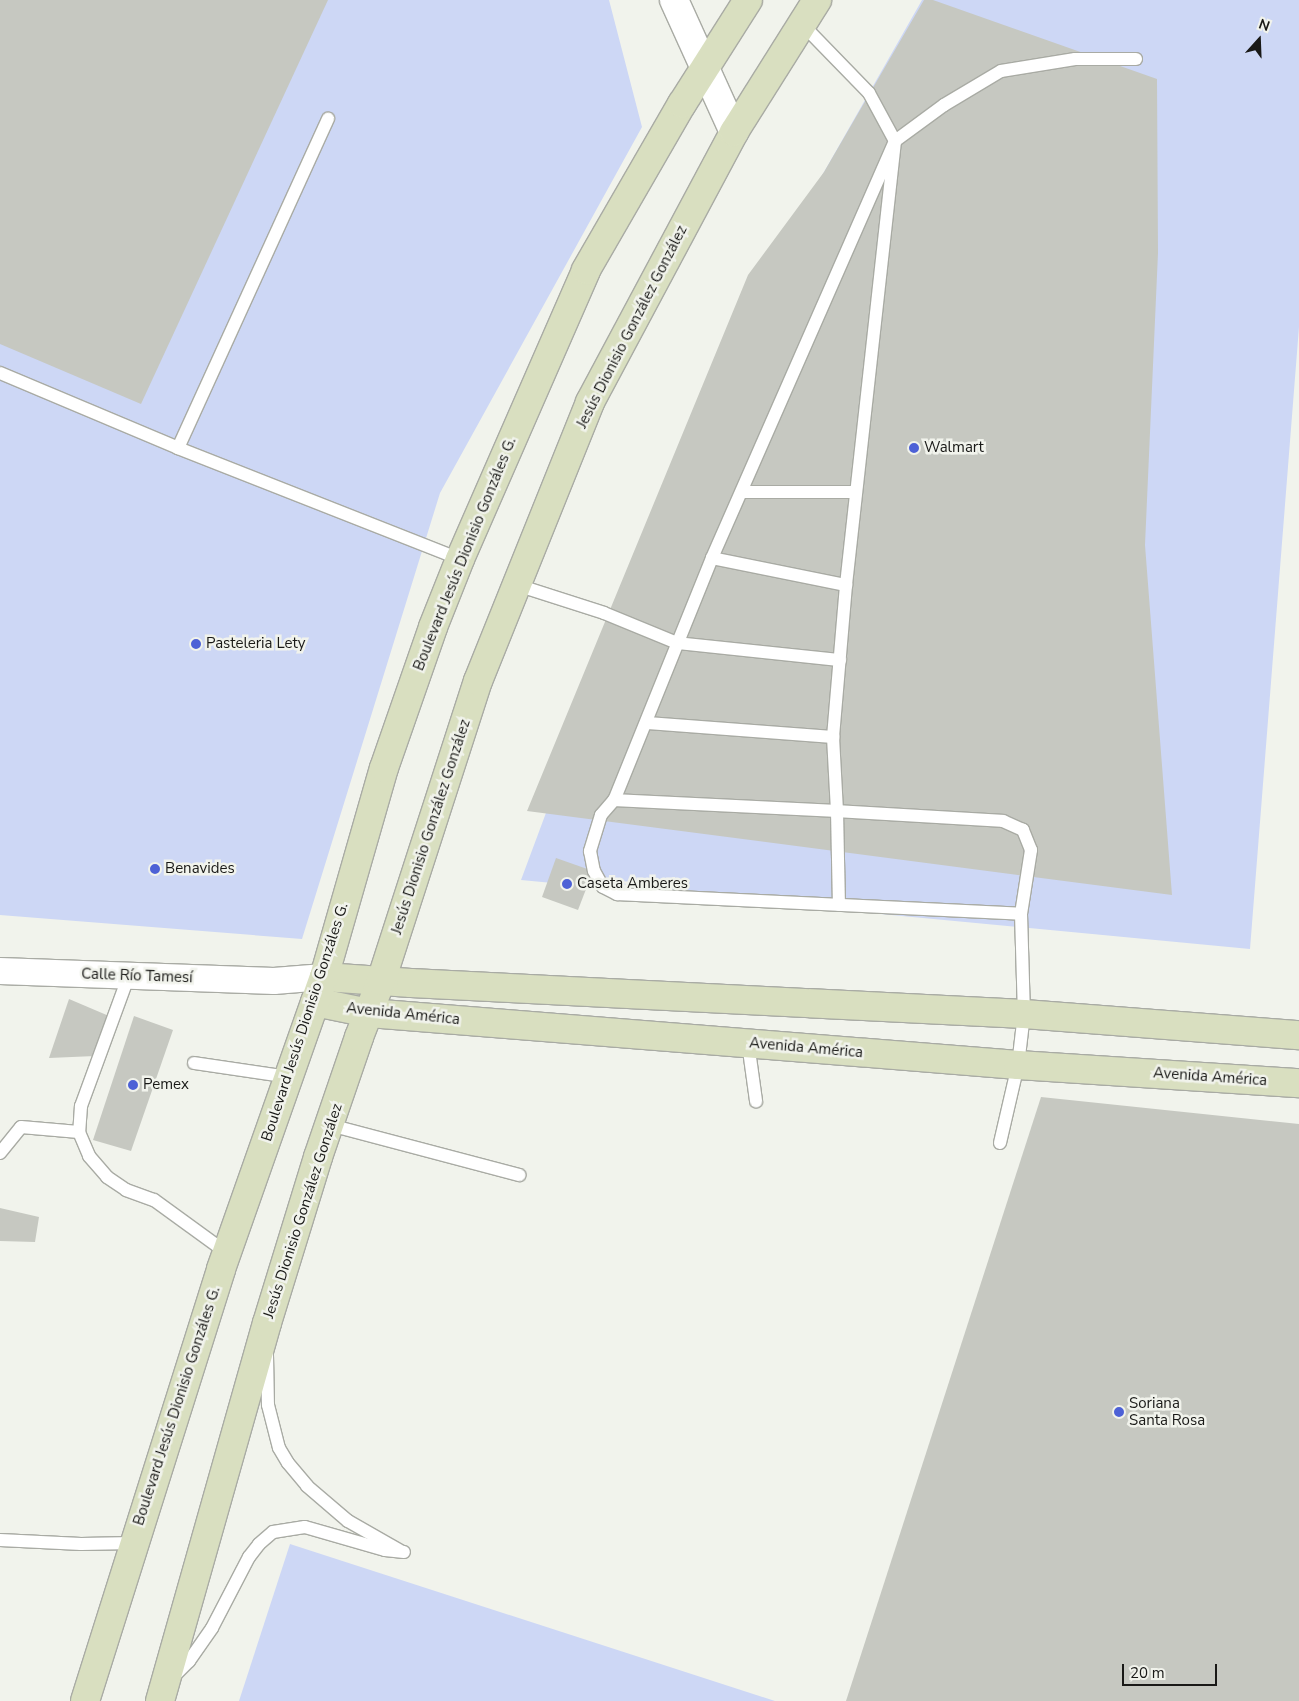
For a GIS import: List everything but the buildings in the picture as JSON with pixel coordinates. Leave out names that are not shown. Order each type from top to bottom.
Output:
[{"type":"main road","points":[[705,68],[748,0]]},
{"type":"main road","name":"Jesús Dionisio González González","points":[[162,1693],[267,1322],[330,1124],[381,981],[478,681],[590,402],[734,132],[817,0]]},
{"type":"main road","name":"Boulevard Jesús Dionisio Gonzáles G.","points":[[85,1701],[227,1253],[324,977],[384,768],[433,627],[460,559],[586,270],[705,68]]},
{"type":"main road","name":"Avenida América","points":[[324,977],[1024,1014],[1299,1035]]},
{"type":"main road","name":"Avenida América","points":[[314,1002],[369,1013],[1018,1065],[1299,1083]]},
{"type":"street","points":[[674,0],[734,132]]},
{"type":"street","name":"Calle Río Tamesí","points":[[0,971],[274,981],[324,977]]},
{"type":"street","name":"Calle Río Tamesí","points":[[274,981],[314,1002]]},
{"type":"lane","points":[[802,24],[869,93],[895,141],[846,585],[833,738],[839,904]]},
{"type":"lane","points":[[1021,914],[617,894],[603,887],[594,871],[590,851],[601,815],[614,800],[647,723],[712,558],[743,492],[895,141],[944,104],[1001,72],[1076,59],[1136,59]]},
{"type":"lane","points":[[178,448],[328,119]]},
{"type":"lane","points":[[0,373],[178,448],[460,559]]},
{"type":"lane","points":[[743,492],[856,492]]},
{"type":"lane","points":[[712,558],[846,585]]},
{"type":"lane","points":[[517,585],[604,613],[677,643],[840,660]]},
{"type":"lane","points":[[647,723],[833,738]]},
{"type":"lane","points":[[614,800],[1003,821],[1023,830],[1031,850],[1021,914],[1024,1014],[1018,1065],[1000,1143]]},
{"type":"lane","points":[[129,975],[81,1106],[79,1132],[89,1156],[107,1177],[126,1190],[154,1200],[227,1253]]},
{"type":"lane","points":[[748,1043],[756,1101]]},
{"type":"lane","points":[[194,1063],[289,1077]]},
{"type":"lane","points":[[330,1124],[519,1175]]},
{"type":"lane","points":[[0,1153],[21,1127],[79,1132]]},
{"type":"lane","points":[[162,1693],[189,1661],[212,1628],[250,1557],[259,1544],[273,1532],[305,1528],[385,1550],[404,1552],[348,1521],[307,1486],[278,1448],[268,1405],[267,1322]]},
{"type":"lane","points":[[0,1540],[82,1544],[134,1543]]},
{"type":"shaded area","points":[[0,0],[609,0],[642,127],[440,493],[302,939],[0,915]]},
{"type":"shaded area","name":"Walmart","points":[[922,0],[1299,0],[1299,327],[1250,949],[521,880],[718,351],[824,172]]},
{"type":"shaded area","points":[[290,1544],[775,1701],[239,1701]]},
{"type":"place","name":"Walmart","points":[[914,448]]},
{"type":"place","name":"Pasteleria Lety","points":[[196,644]]},
{"type":"place","name":"Benavides","points":[[155,869]]},
{"type":"place","name":"Caseta Amberes","points":[[567,884]]},
{"type":"place","name":"Pemex","points":[[133,1085]]},
{"type":"place","name":"Soriana Santa Rosa","points":[[1119,1412]]}]
